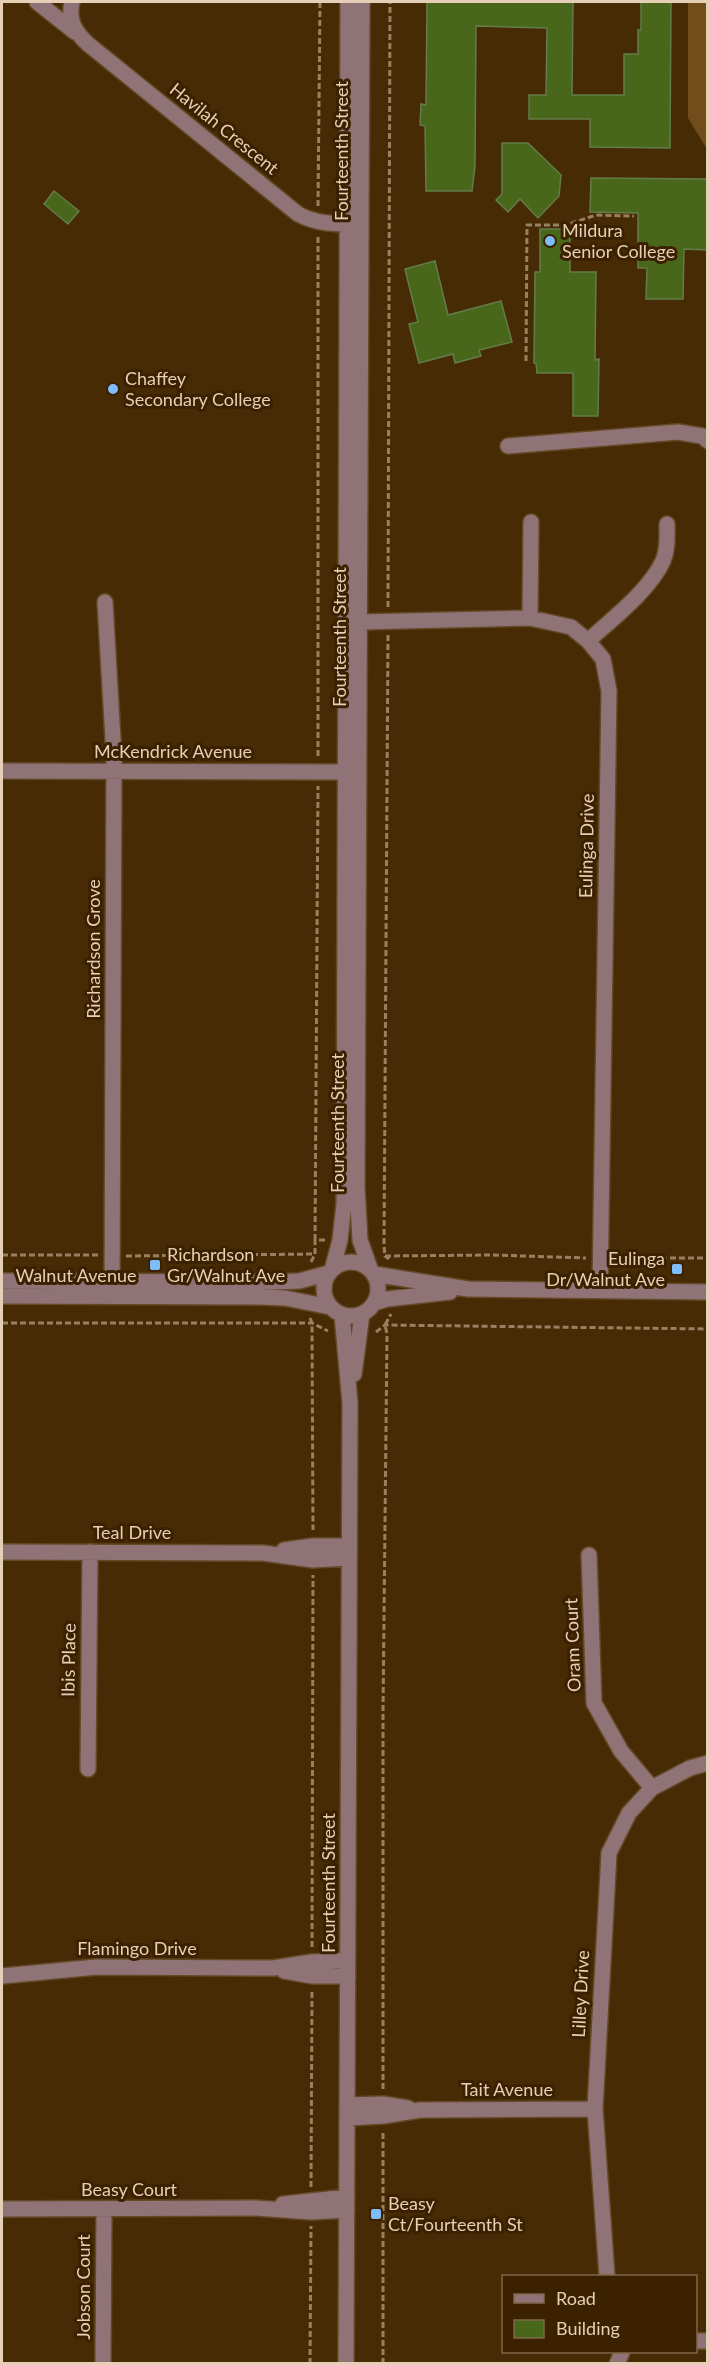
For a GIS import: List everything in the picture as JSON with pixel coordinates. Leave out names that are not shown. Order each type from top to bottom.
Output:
[{"type":"street","name":"Havilah Crescent","points":[[37,2],[298,214],[318,222],[354,224]]},
{"type":"street","points":[[72,2],[70,14],[75,32]]},
{"type":"street","name":"Fourteenth Street","points":[[348,2],[360,622],[357,1176],[360,1240],[372,1273]]},
{"type":"street","name":"Fourteenth Street","points":[[330,1272],[339,1240],[344,1204],[344,772],[354,224],[362,2]]},
{"type":"street","points":[[508,446],[678,432],[706,437]]},
{"type":"street","points":[[530,618],[531,522]]},
{"type":"street","points":[[588,641],[633,600],[652,577],[662,562],[668,545],[667,524]]},
{"type":"street","name":"Richardson Grove","points":[[105,602],[114,772],[112,1289]]},
{"type":"street","name":"Eulinga Drive","points":[[360,622],[530,618],[571,627],[588,641],[603,659],[609,691],[600,1291]]},
{"type":"street","name":"McKendrick Avenue","points":[[2,771],[344,772]]},
{"type":"street","points":[[468,1289],[372,1273],[356,1263],[339,1265],[330,1272],[324,1290],[336,1311],[362,1314],[374,1303],[387,1299],[468,1289],[708,1292]]},
{"type":"street","name":"Walnut Avenue","points":[[2,1296],[299,1281],[330,1272]]},
{"type":"street","points":[[372,1273],[378,1289],[374,1303]]},
{"type":"street","name":"Walnut Avenue","points":[[2,1281],[285,1298],[336,1311]]},
{"type":"street","name":"Fourteenth Street","points":[[336,1311],[351,1334]]},
{"type":"street","name":"Fourteenth Street","points":[[346,2364],[351,1334],[362,1314]]},
{"type":"street","name":"Teal Drive","points":[[2,1552],[349,1552]]},
{"type":"street","name":"Ibis Place","points":[[88,1769],[90,1552]]},
{"type":"street","name":"Oram Court","points":[[589,1555],[594,1703],[621,1750],[652,1788]]},
{"type":"street","name":"Lilley Drive","points":[[607,2275],[595,2109],[609,1853],[629,1813],[652,1788],[690,1768],[708,1763]]},
{"type":"street","name":"Flamingo Drive","points":[[312,1969],[348,1960]]},
{"type":"street","name":"Flamingo Drive","points":[[2,1976],[97,1967],[312,1969],[348,1976]]},
{"type":"street","name":"Tait Avenue","points":[[348,2112],[595,2109]]},
{"type":"street","name":"Beasy Court","points":[[2,2209],[256,2208],[347,2204]]},
{"type":"street","name":"Jobson Court","points":[[103,2364],[104,2210]]},
{"type":"path","points":[[2,1256],[315,1254],[320,2]]},
{"type":"path","points":[[526,361],[527,225],[566,225],[596,215],[634,216]]},
{"type":"path","points":[[360,1240],[366,1239],[385,1256],[708,1258]]},
{"type":"path","points":[[315,1240],[339,1240]]},
{"type":"path","points":[[2,1323],[312,1323],[331,1333],[351,1334],[374,1333],[385,1325],[708,1329]]},
{"type":"path","points":[[310,2364],[312,1323]]},
{"type":"path","points":[[383,2364],[383,1713],[387,1334],[385,1325]]},
{"type":"shaded area","points":[[688,2],[707,2],[707,149],[688,118]]},
{"type":"building","points":[[427,2],[573,2],[572,95],[624,95],[624,54],[638,54],[641,2],[671,2],[670,148],[590,147],[590,119],[529,119],[529,95],[546,95],[547,28],[476,26],[475,166],[472,191],[426,191],[425,126],[420,125],[421,104],[426,105]]},
{"type":"building","points":[[502,143],[528,143],[561,175],[559,196],[538,218],[520,199],[508,212],[496,200],[502,194]]},
{"type":"building","points":[[591,178],[708,179],[708,250],[684,249],[683,299],[646,299],[647,268],[638,268],[638,213],[590,212]]},
{"type":"building","points":[[54,191],[79,211],[68,224],[44,204]]},
{"type":"building","points":[[540,229],[570,229],[570,272],[596,272],[595,360],[599,359],[598,416],[573,416],[573,373],[537,373],[536,363],[534,363],[535,272],[540,272]]},
{"type":"building","points":[[435,261],[448,315],[501,301],[512,342],[479,350],[481,356],[455,363],[453,354],[419,363],[409,324],[418,322],[405,269]]},
{"type":"place","name":"Mildura Senior College","points":[[550,241]]},
{"type":"place","name":"Chaffey Secondary College","points":[[113,389]]},
{"type":"place","name":"Richardson Gr/Walnut Ave","points":[[155,1265]]},
{"type":"place","name":"Eulinga Dr/Walnut Ave","points":[[677,1269]]},
{"type":"place","name":"Beasy Ct/Fourteenth St","points":[[376,2214]]}]
